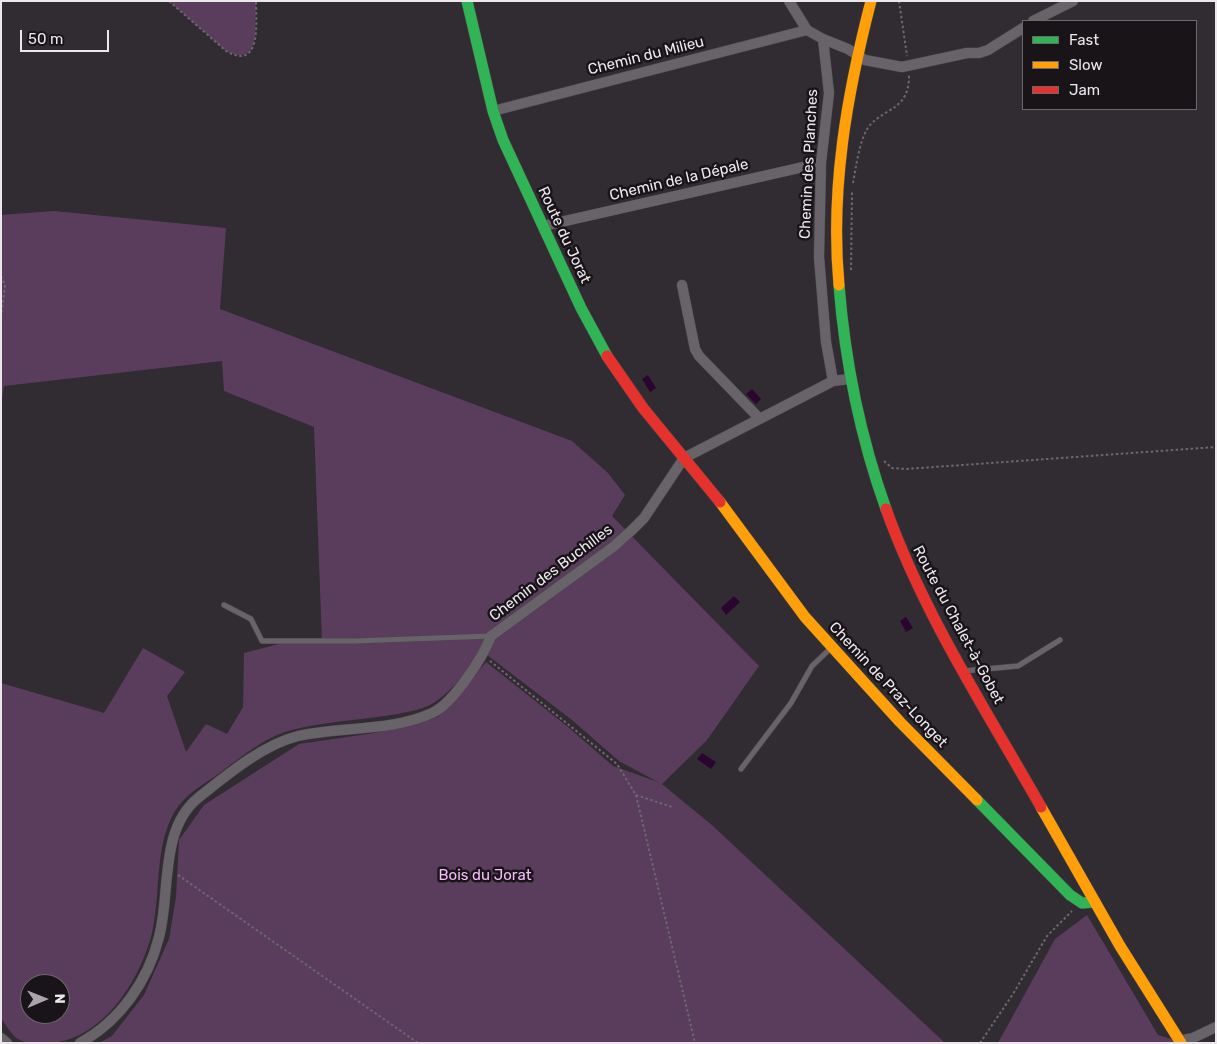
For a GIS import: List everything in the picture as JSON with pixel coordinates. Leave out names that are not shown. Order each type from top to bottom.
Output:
[{"type":"street","name":"Route du Jorat","points":[[467,1],[493,111],[543,226],[582,308],[609,358],[643,408],[684,458]]},
{"type":"street","points":[[789,1],[807,30],[822,39],[848,49],[856,56],[890,67],[921,64],[988,50],[1022,29]]},
{"type":"street","name":"Route du Chalet-à-Gobet","points":[[871,1],[856,56],[840,154],[836,212],[839,307],[849,379],[868,460],[895,535],[926,602],[1095,902],[1180,1042]]},
{"type":"street","points":[[1035,20],[1073,1]]},
{"type":"street","name":"Chemin du Milieu","points":[[493,111],[807,30]]},
{"type":"street","name":"Chemin des Planches","points":[[822,39],[829,93],[821,164],[819,257],[826,342],[833,381]]},
{"type":"street","name":"Chemin de la Dépale","points":[[543,226],[821,164]]},
{"type":"street","points":[[682,286],[694,349],[759,418]]},
{"type":"street","name":"Chemin des Buchilles","points":[[80,1043],[106,1027],[124,1008],[136,990],[159,936],[173,838],[182,815],[197,799],[274,744],[298,736],[375,726],[434,712],[465,681],[483,656],[492,636],[614,547],[644,518],[684,458],[833,381],[849,379]]},
{"type":"street","name":"Chemin de Praz-Longet","points":[[684,458],[732,518],[805,617],[966,790],[1070,896],[1082,903]]},
{"type":"street","points":[[1082,903],[1095,902]]},
{"type":"street","points":[[1180,1042],[1216,1027]]},
{"type":"street","points":[[1,1038],[7,1043]]},
{"type":"lane","points":[[224,605],[251,619],[262,641],[354,641],[492,636]]},
{"type":"lane","points":[[964,672],[1018,666],[1060,640]]},
{"type":"lane","points":[[742,770],[791,703],[812,666],[832,647]]},
{"type":"path","points":[[169,1],[226,51],[241,55],[251,51],[254,46],[256,1]]},
{"type":"path","points":[[899,1],[905,48]]},
{"type":"path","points":[[851,274],[852,186],[860,147],[870,124],[902,101],[909,82]]},
{"type":"path","points":[[1,276],[5,285],[1,317]]},
{"type":"path","points":[[881,452],[884,462],[892,468],[906,469],[1216,447]]},
{"type":"path","points":[[483,656],[617,764],[636,795],[695,1043]]},
{"type":"path","points":[[636,795],[672,807]]},
{"type":"path","points":[[169,869],[418,1043]]},
{"type":"path","points":[[980,1043],[1013,994],[1046,936],[1064,917],[1082,903]]},
{"type":"green space","points":[[169,1],[256,1],[255,38],[251,51],[239,55],[226,51]]},
{"type":"green space","name":"Bois du Jorat","points":[[54,211],[226,228],[220,309],[572,441],[608,473],[625,495],[612,516],[759,666],[707,740],[662,784],[713,826],[945,1043],[99,1043],[112,1036],[144,995],[169,939],[176,897],[179,840],[204,805],[299,744],[374,733],[438,717],[486,662],[568,727],[613,766],[658,782],[619,761],[572,720],[482,651],[452,688],[430,705],[418,710],[397,714],[308,726],[285,732],[256,746],[190,794],[179,805],[168,825],[161,855],[152,933],[146,952],[128,989],[101,1021],[84,1033],[66,1040],[46,1043],[19,1040],[1,1018],[1,683],[104,713],[143,648],[185,672],[167,696],[186,752],[206,724],[227,734],[243,707],[244,653],[279,644],[322,642],[314,427],[224,391],[222,361],[4,386],[1,406],[1,215]]},
{"type":"green space","points":[[1087,915],[1158,1035],[1184,1043],[998,1043],[1055,939]]},
{"type":"shaded area","points":[[648,375],[656,388],[650,392],[642,379]]},
{"type":"shaded area","points":[[752,389],[761,399],[756,404],[746,394]]},
{"type":"shaded area","points":[[734,596],[740,602],[726,615],[721,608]]},
{"type":"shaded area","points":[[906,617],[913,628],[906,632],[900,621]]},
{"type":"shaded area","points":[[702,753],[716,762],[711,769],[697,759]]},
{"type":"traffic: fast","points":[[467,1],[493,111],[503,140],[581,308],[607,356]]},
{"type":"traffic: fast","points":[[839,285],[845,342],[855,398],[861,426],[886,509]]},
{"type":"traffic: fast","points":[[977,800],[1070,895],[1082,903],[1095,902]]},
{"type":"traffic: slow","points":[[839,285],[837,249],[839,177],[848,106],[871,1]]},
{"type":"traffic: slow","points":[[720,502],[805,617],[900,722],[977,800]]},
{"type":"traffic: slow","points":[[1041,807],[1120,946],[1181,1043]]},
{"type":"traffic: jam","points":[[607,356],[643,408],[720,502]]},
{"type":"traffic: jam","points":[[886,509],[901,548],[937,624],[1041,807]]}]
